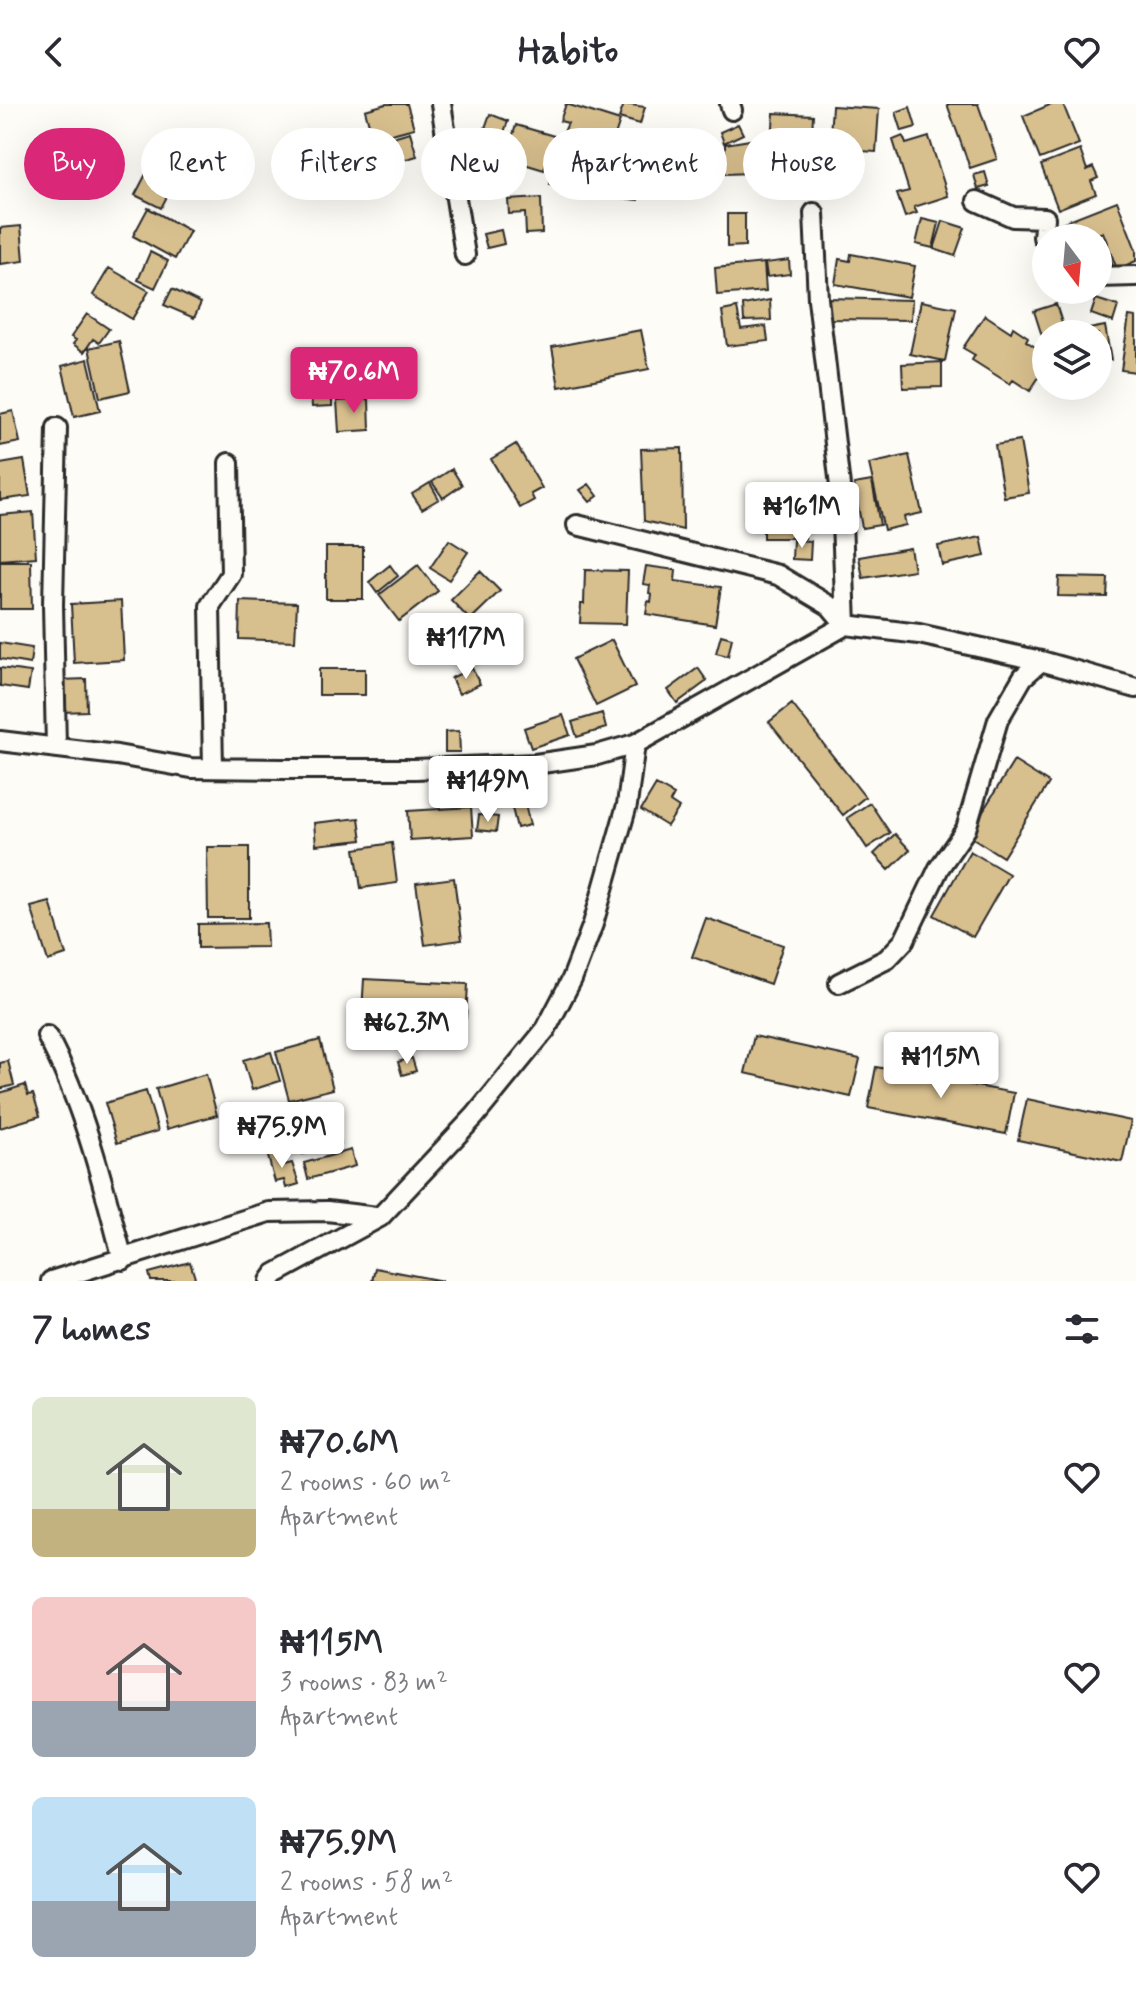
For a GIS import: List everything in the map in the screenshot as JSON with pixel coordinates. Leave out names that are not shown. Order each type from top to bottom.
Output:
[{"type":"street","points":[[441,104],[465,255]]},
{"type":"street","points":[[977,201],[1013,217],[1045,218],[1044,224]]},
{"type":"street","points":[[814,213],[818,299],[841,495],[846,625]]},
{"type":"street","points":[[1112,277],[1136,276]]},
{"type":"street","points":[[56,747],[53,605],[57,428]]},
{"type":"street","points":[[213,768],[210,606],[231,574],[229,463]]},
{"type":"street","points":[[577,525],[778,575],[830,606],[846,625]]},
{"type":"street","points":[[0,741],[191,768],[415,769],[535,764],[597,755],[635,744],[846,625],[919,634],[1041,661],[1136,688]]},
{"type":"street","points":[[839,983],[887,959],[904,941],[939,868],[966,829],[998,720],[1023,677],[1041,661]]},
{"type":"street","points":[[270,1281],[275,1274],[380,1217],[519,1065],[572,979],[614,857],[627,805],[635,744]]},
{"type":"street","points":[[47,1036],[65,1070],[104,1189],[123,1260]]},
{"type":"street","points":[[51,1281],[269,1212],[327,1211],[380,1217]]},
{"type":"building","points":[[386,104],[407,104],[414,128],[405,130],[405,128],[370,128],[365,110]]},
{"type":"building","points":[[566,104],[620,121],[618,128],[566,128],[568,123],[560,121]]},
{"type":"building","points":[[624,104],[645,107],[640,124],[619,118]]},
{"type":"building","points":[[947,104],[978,104],[997,159],[970,168]]},
{"type":"building","points":[[1052,104],[1063,104],[1079,144],[1040,159],[1023,116]]},
{"type":"building","points":[[832,106],[879,109],[876,152],[865,151],[865,128],[830,128]]},
{"type":"building","points":[[910,107],[916,127],[902,131],[896,112]]},
{"type":"building","points":[[774,113],[813,115],[812,128],[773,128]]},
{"type":"building","points":[[490,114],[508,121],[506,128],[485,128]]},
{"type":"building","points":[[738,124],[743,134],[727,142],[727,129]]},
{"type":"building","points":[[527,128],[543,133],[543,170],[527,165]]},
{"type":"building","points":[[410,132],[417,156],[405,159],[405,133]]},
{"type":"building","points":[[903,136],[906,144],[929,137],[948,196],[914,207],[917,213],[905,217],[897,194],[909,191],[893,140]]},
{"type":"building","points":[[743,141],[743,173],[727,174],[727,144]]},
{"type":"building","points":[[1080,150],[1087,170],[1093,167],[1098,178],[1091,181],[1096,194],[1058,209],[1041,165]]},
{"type":"building","points":[[985,172],[989,186],[978,189],[974,175]]},
{"type":"building","points":[[141,184],[141,198],[135,195]]},
{"type":"building","points":[[541,198],[542,233],[526,234],[525,213],[509,214],[508,200]]},
{"type":"building","points":[[145,200],[165,200],[161,208]]},
{"type":"building","points":[[1117,201],[1136,250],[1136,261],[1117,269],[1112,256],[1112,224],[1061,223]]},
{"type":"building","points":[[148,208],[190,231],[175,259],[133,236]]},
{"type":"building","points":[[727,214],[745,214],[745,246],[727,247]]},
{"type":"building","points":[[922,219],[939,223],[933,248],[916,244]]},
{"type":"building","points":[[943,221],[965,228],[955,256],[934,249]]},
{"type":"building","points":[[21,226],[24,261],[0,264],[0,228]]},
{"type":"building","points":[[501,230],[504,244],[487,248],[483,234]]},
{"type":"building","points":[[150,252],[168,261],[155,288],[138,280]]},
{"type":"building","points":[[851,254],[915,266],[909,297],[835,284],[839,259],[850,261]]},
{"type":"building","points":[[789,260],[790,274],[767,277],[765,263]]},
{"type":"building","points":[[764,263],[766,291],[717,295],[715,268]]},
{"type":"building","points":[[109,268],[149,291],[132,319],[93,295]]},
{"type":"building","points":[[172,289],[201,303],[194,318],[164,305]]},
{"type":"building","points":[[827,298],[912,300],[911,320],[826,319]]},
{"type":"building","points":[[770,300],[771,320],[744,321],[743,305]]},
{"type":"building","points":[[921,301],[956,308],[945,361],[910,354]]},
{"type":"building","points":[[1056,304],[1061,320],[1037,320],[1034,311]]},
{"type":"building","points":[[1094,304],[1118,306],[1113,322],[1091,314]]},
{"type":"building","points":[[737,308],[741,329],[766,326],[768,341],[727,346],[722,311]]},
{"type":"building","points":[[87,314],[109,329],[99,343],[93,339],[84,352],[73,344],[76,340],[71,337]]},
{"type":"building","points":[[985,315],[1011,332],[1013,327],[1028,337],[1026,341],[1032,345],[1032,388],[1030,391],[1013,380],[1010,384],[972,360],[975,355],[963,348]]},
{"type":"building","points":[[1129,316],[1136,317],[1136,372],[1121,370]]},
{"type":"building","points":[[641,330],[649,369],[559,387],[552,347]]},
{"type":"building","points":[[119,341],[130,391],[100,398],[89,348]]},
{"type":"building","points":[[88,359],[100,411],[74,417],[62,366]]},
{"type":"building","points":[[942,362],[942,387],[903,388],[902,364]]},
{"type":"building","points":[[366,364],[368,395],[332,397],[332,406],[312,407],[309,367]]},
{"type":"building","points":[[369,399],[370,430],[339,432],[337,401]]},
{"type":"building","points":[[13,411],[20,442],[0,446],[0,414]]},
{"type":"building","points":[[1020,441],[1029,493],[1004,497],[995,445]]},
{"type":"building","points":[[516,444],[542,488],[531,494],[534,500],[520,508],[491,459]]},
{"type":"building","points":[[682,448],[683,530],[644,521],[641,449]]},
{"type":"building","points":[[909,455],[922,513],[904,517],[906,525],[884,530],[869,464]]},
{"type":"building","points":[[24,460],[30,496],[0,500],[0,464]]},
{"type":"building","points":[[452,469],[462,485],[443,498],[432,482]]},
{"type":"building","points":[[872,481],[880,525],[862,528],[854,484]]},
{"type":"building","points":[[430,483],[439,499],[422,509],[412,494]]},
{"type":"building","points":[[589,484],[598,496],[590,502],[580,490]]},
{"type":"building","points":[[763,484],[806,484],[805,538],[763,538]]},
{"type":"building","points":[[33,512],[36,557],[0,560],[0,515]]},
{"type":"building","points":[[981,537],[985,556],[942,565],[938,546]]},
{"type":"building","points":[[449,540],[468,552],[449,580],[430,568]]},
{"type":"building","points":[[793,540],[811,541],[810,560],[792,559]]},
{"type":"building","points":[[326,547],[363,547],[363,599],[326,599]]},
{"type":"building","points":[[910,548],[914,570],[863,578],[859,557]]},
{"type":"building","points":[[0,561],[31,561],[32,609],[0,609]]},
{"type":"building","points":[[390,565],[398,576],[377,593],[369,582]]},
{"type":"building","points":[[418,565],[438,591],[399,621],[379,595]]},
{"type":"building","points":[[646,566],[676,570],[675,581],[721,587],[715,625],[646,614],[652,594],[649,593],[650,585],[643,584]]},
{"type":"building","points":[[585,570],[628,571],[626,624],[580,623]]},
{"type":"building","points":[[480,571],[500,591],[470,620],[451,600]]},
{"type":"building","points":[[1059,577],[1108,578],[1107,597],[1058,596]]},
{"type":"building","points":[[121,601],[124,660],[74,663],[71,604]]},
{"type":"building","points":[[240,601],[297,603],[295,641],[239,639]]},
{"type":"building","points":[[721,635],[732,638],[728,656],[716,653]]},
{"type":"building","points":[[612,640],[635,687],[596,706],[573,659]]},
{"type":"building","points":[[0,643],[32,648],[30,664],[0,659]]},
{"type":"building","points":[[0,668],[31,672],[28,690],[0,686]]},
{"type":"building","points":[[472,668],[480,684],[459,694],[451,678]]},
{"type":"building","points":[[698,668],[707,681],[677,703],[668,690]]},
{"type":"building","points":[[319,669],[365,669],[365,695],[319,695]]},
{"type":"building","points":[[86,679],[87,711],[62,712],[60,680]]},
{"type":"building","points":[[792,704],[865,797],[843,815],[769,722]]},
{"type":"building","points":[[602,713],[606,728],[577,737],[572,722]]},
{"type":"building","points":[[563,715],[570,735],[531,748],[524,728]]},
{"type":"building","points":[[459,731],[460,752],[445,752],[445,732]]},
{"type":"building","points":[[1014,761],[1049,783],[1003,857],[968,835]]},
{"type":"building","points":[[656,785],[674,795],[670,802],[679,808],[667,826],[641,810]]},
{"type":"building","points":[[524,800],[530,825],[517,828],[511,804]]},
{"type":"building","points":[[870,803],[890,833],[867,848],[847,818]]},
{"type":"building","points":[[471,807],[473,836],[410,840],[408,811]]},
{"type":"building","points":[[479,815],[498,817],[496,832],[477,830]]},
{"type":"building","points":[[359,818],[362,840],[316,845],[314,823]]},
{"type":"building","points":[[895,834],[910,850],[889,870],[874,854]]},
{"type":"building","points":[[392,843],[397,883],[361,888],[355,849]]},
{"type":"building","points":[[207,847],[249,847],[249,918],[208,918]]},
{"type":"building","points":[[970,851],[1009,874],[973,937],[934,915]]},
{"type":"building","points":[[454,878],[462,940],[425,945],[416,883]]},
{"type":"building","points":[[50,902],[66,955],[48,961],[31,907]]},
{"type":"building","points":[[706,918],[783,945],[770,984],[692,957]]},
{"type":"building","points":[[266,923],[267,947],[198,948],[198,924]]},
{"type":"building","points":[[364,979],[468,984],[466,1018],[362,1012]]},
{"type":"building","points":[[754,1036],[860,1059],[851,1097],[745,1073]]},
{"type":"building","points":[[320,1040],[333,1089],[289,1100],[276,1052]]},
{"type":"building","points":[[271,1052],[280,1081],[252,1090],[243,1060]]},
{"type":"building","points":[[412,1058],[416,1071],[402,1075],[398,1062]]},
{"type":"building","points":[[8,1061],[14,1085],[0,1089],[0,1063]]},
{"type":"building","points":[[876,1067],[1014,1093],[1006,1134],[868,1108]]},
{"type":"building","points":[[206,1074],[217,1115],[167,1129],[156,1089]]},
{"type":"building","points":[[25,1085],[28,1095],[33,1094],[40,1116],[0,1128],[0,1093]]},
{"type":"building","points":[[146,1091],[158,1131],[117,1143],[105,1103]]},
{"type":"building","points":[[1027,1099],[1131,1121],[1122,1162],[1018,1140]]},
{"type":"building","points":[[331,1106],[341,1144],[303,1154],[293,1116]]},
{"type":"building","points":[[279,1149],[284,1165],[292,1163],[299,1184],[286,1188],[284,1180],[275,1182],[267,1153]]},
{"type":"building","points":[[351,1150],[355,1166],[308,1179],[304,1163]]},
{"type":"building","points":[[190,1262],[196,1281],[151,1281],[149,1273]]},
{"type":"building","points":[[375,1268],[443,1281],[372,1281]]}]
